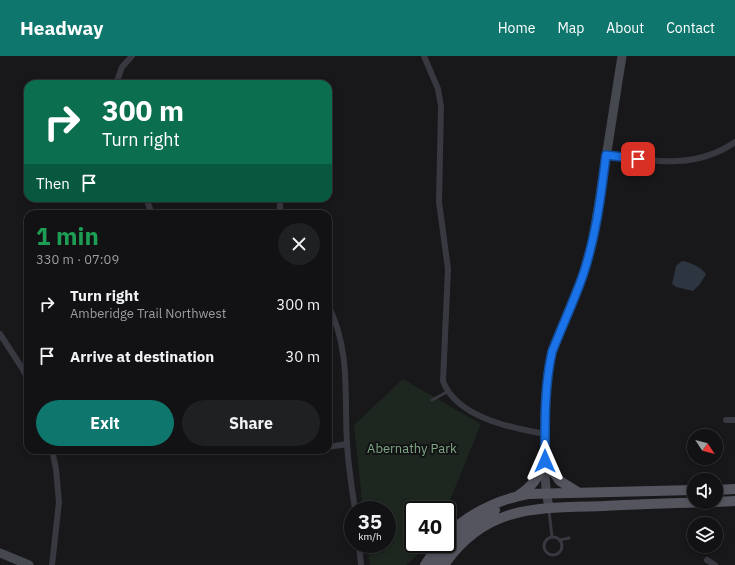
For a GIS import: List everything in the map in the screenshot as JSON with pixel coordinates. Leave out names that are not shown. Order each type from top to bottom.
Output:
[{"type":"main road","points":[[518,496],[535,482],[545,461],[560,481],[577,492]]},
{"type":"main road","points":[[723,490],[735,489]]},
{"type":"main road","points":[[456,528],[477,511],[502,500],[518,496],[546,492],[687,490]]},
{"type":"main road","points":[[434,565],[451,542],[473,522],[498,508],[534,499],[546,492]]},
{"type":"main road","points":[[723,502],[735,501]]},
{"type":"main road","points":[[444,565],[463,542],[485,525],[517,512],[549,507],[687,503]]},
{"type":"main road","points":[[425,565],[433,553]]},
{"type":"street","points":[[117,80],[122,67],[132,56]]},
{"type":"street","points":[[424,56],[438,89],[441,106],[439,202],[448,269],[442,373],[447,392],[455,401],[482,416],[510,428],[545,434]]},
{"type":"street","points":[[549,507],[546,492],[545,407],[549,365],[552,352],[583,275],[592,244],[622,56]]},
{"type":"street","points":[[606,155],[676,163],[703,158],[719,152],[735,142]]},
{"type":"street","points":[[332,315],[340,334],[345,359],[347,444],[354,501]]},
{"type":"street","points":[[0,334],[24,372]]},
{"type":"street","points":[[726,420],[735,420]]},
{"type":"street","points":[[332,446],[347,444]]},
{"type":"street","points":[[52,565],[59,502],[53,454]]},
{"type":"street","points":[[360,553],[361,565]]},
{"type":"street","points":[[1,555],[29,565]]},
{"type":"street","points":[[707,560],[715,565]]},
{"type":"lane","points":[[432,400],[447,392]]},
{"type":"lane","points":[[549,507],[552,537]]},
{"type":"lane","points":[[560,540],[562,546],[561,551],[556,555],[549,555],[545,551],[543,545],[546,539],[552,537],[560,540],[569,538]]},
{"type":"green space","name":"Abernathy Park","points":[[403,379],[481,424],[450,501],[404,501],[404,553],[420,553],[406,565],[370,565],[368,553],[396,553],[396,501],[362,501],[354,425]]},
{"type":"water","points":[[682,261],[695,265],[706,274],[700,284],[693,291],[676,287],[672,284],[676,266]]},
{"type":"route","points":[[545,461],[545,407],[549,365],[552,352],[583,275],[591,248],[596,227],[606,155],[638,159]]}]
